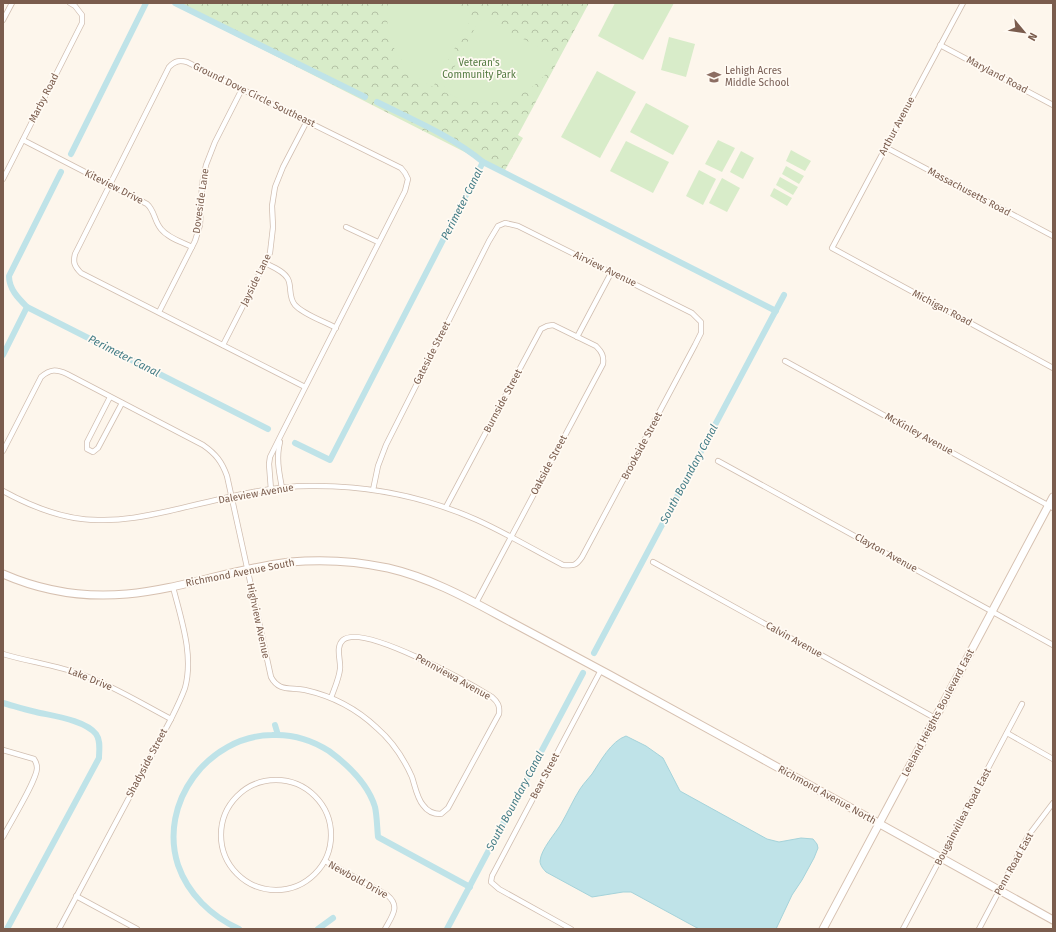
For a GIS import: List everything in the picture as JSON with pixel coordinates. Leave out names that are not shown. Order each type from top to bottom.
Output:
[{"type":"street","points":[[3,20],[12,3]]},
{"type":"street","name":"Marby Road","points":[[3,179],[82,23],[82,15],[70,3]]},
{"type":"street","name":"Arthur Avenue","points":[[832,248],[963,3]]},
{"type":"street","name":"Maryland Road","points":[[940,45],[1053,105]]},
{"type":"street","name":"Ground Dove Circle Southeast","points":[[271,490],[268,464],[270,457],[405,191],[408,179],[401,168],[307,121],[188,62],[174,62],[169,67],[75,254],[74,261],[76,267],[81,273],[305,387]]},
{"type":"street","name":"Doveside Lane","points":[[159,312],[198,233],[200,225],[202,184],[206,166],[214,146],[242,89]]},
{"type":"street","name":"Jayside Lane","points":[[223,345],[266,263],[272,244],[272,206],[275,187],[283,167],[307,121]]},
{"type":"street","name":"Kiteview Drive","points":[[23,140],[147,204],[152,208],[160,229],[192,247]]},
{"type":"street","name":"Massachusetts Road","points":[[885,147],[1053,236]]},
{"type":"street","name":"Airview Avenue","points":[[505,223],[518,226],[692,313],[701,322]]},
{"type":"street","name":"Gateside Street","points":[[373,490],[381,456],[395,426],[489,241],[498,226],[505,223]]},
{"type":"street","points":[[346,227],[378,242]]},
{"type":"street","name":"Michigan Road","points":[[832,248],[1053,368]]},
{"type":"street","points":[[266,263],[282,272],[288,278],[292,301],[296,306],[302,311],[336,328]]},
{"type":"street","points":[[577,337],[612,273]]},
{"type":"street","name":"Brookside Street","points":[[573,566],[582,557],[695,345],[701,333],[701,322]]},
{"type":"street","name":"Burnside Street","points":[[446,507],[541,329],[553,325],[577,337]]},
{"type":"street","name":"Oakside Street","points":[[476,603],[603,364],[604,357],[601,350],[577,337]]},
{"type":"street","name":"McKinley Avenue","points":[[785,360],[1051,507]]},
{"type":"street","name":"Highview Avenue","points":[[3,451],[41,377],[48,371],[54,370],[61,371],[203,445],[215,454],[224,466],[232,497],[271,677],[274,684],[281,688],[305,690],[331,698],[356,711],[382,732],[399,754],[408,770],[422,804],[435,814],[441,814]]},
{"type":"street","points":[[110,397],[87,442],[88,449],[93,452],[98,448],[122,403]]},
{"type":"street","points":[[280,437],[277,460],[282,488]]},
{"type":"street","name":"Clayton Avenue","points":[[718,461],[1053,645]]},
{"type":"street","name":"Daleview Avenue","points":[[3,491],[44,510],[68,517],[97,520],[141,517],[232,497],[282,488],[347,486],[410,496],[446,507],[478,520],[562,565],[573,566]]},
{"type":"street","name":"Leeland Heights Boulevard East","points":[[823,929],[992,611],[1051,507],[1053,496]]},
{"type":"street","name":"Richmond Avenue South","points":[[3,574],[33,585],[53,590],[84,595],[126,594],[173,587],[280,564],[342,561],[363,563],[387,568],[436,583],[601,670]]},
{"type":"street","name":"Calvin Avenue","points":[[653,562],[935,718]]},
{"type":"street","name":"Shadyside Street","points":[[59,929],[171,719],[185,686],[188,666],[186,643],[173,587]]},
{"type":"street","name":"Pennviewa Avenue","points":[[331,698],[339,675],[339,646],[343,640],[348,637],[354,637],[388,645],[421,658],[484,692],[497,702],[500,708],[499,714],[452,803],[441,814]]},
{"type":"street","name":"Lake Drive","points":[[3,654],[81,674],[111,687],[171,719]]},
{"type":"street","name":"Richmond Avenue North","points":[[601,670],[1053,920]]},
{"type":"street","name":"Bear Street","points":[[571,929],[499,889],[491,882],[492,876],[601,670]]},
{"type":"street","name":"Bougainvillea Road East","points":[[903,929],[1022,704]]},
{"type":"street","points":[[1007,733],[1053,759]]},
{"type":"street","points":[[3,750],[34,759],[37,765],[37,772],[3,837]]},
{"type":"street","points":[[281,780],[299,786],[316,797],[322,805],[328,818],[331,836],[325,861],[321,868],[309,879],[297,886],[287,889],[264,889],[248,883],[235,872],[224,853],[221,834],[226,812],[236,797],[244,790],[261,782],[281,780]]},
{"type":"street","name":"Penn Road East","points":[[979,929],[1028,836],[1053,803]]},
{"type":"street","name":"Newbold Drive","points":[[325,861],[387,894],[391,898],[394,904],[394,912],[385,929]]},
{"type":"street","points":[[76,896],[137,929]]},
{"type":"green space","name":"Veteran's Community Park","points":[[171,3],[589,3],[518,135],[523,138],[504,172]]},
{"type":"green space","points":[[388,3],[456,3],[469,10],[471,19],[433,87],[411,71],[396,52],[388,30]]},
{"type":"green space","points":[[615,3],[674,3],[643,60],[598,36]]},
{"type":"green space","points":[[486,19],[551,54],[553,62],[548,71],[531,88],[507,100],[481,103],[455,97],[442,91],[478,22]]},
{"type":"green space","points":[[669,37],[695,44],[686,77],[661,70]]},
{"type":"green space","points":[[597,71],[636,92],[600,158],[561,137]]},
{"type":"green space","points":[[646,103],[689,126],[673,155],[630,132]]},
{"type":"green space","points":[[718,140],[735,148],[722,172],[705,164]]},
{"type":"green space","points":[[626,141],[669,162],[653,193],[610,171]]},
{"type":"green space","points":[[791,150],[811,161],[805,171],[786,161]]},
{"type":"green space","points":[[741,151],[754,158],[743,179],[730,172]]},
{"type":"green space","points":[[786,166],[804,176],[799,184],[782,174]]},
{"type":"green space","points":[[699,170],[716,179],[703,205],[686,196]]},
{"type":"green space","points":[[780,177],[798,187],[793,195],[776,185]]},
{"type":"green space","points":[[722,178],[740,188],[727,212],[709,203]]},
{"type":"green space","points":[[774,188],[792,198],[787,206],[770,196]]},
{"type":"water","points":[[626,736],[646,746],[663,758],[680,791],[767,839],[779,842],[801,838],[813,839],[817,844],[818,848],[814,858],[792,895],[776,929],[699,929],[631,892],[592,897],[544,870],[540,861],[541,856],[561,824],[575,797],[615,742]]},
{"type":"waterway","points":[[71,154],[146,3]]},
{"type":"waterway","points":[[175,3],[365,97]]},
{"type":"waterway","points":[[377,102],[445,136],[483,162]]},
{"type":"waterway","name":"Perimeter Canal","points":[[295,443],[330,460],[483,162],[776,311]]},
{"type":"waterway","points":[[27,307],[17,297],[12,289],[9,276],[61,172]]},
{"type":"waterway","name":"South Boundary Canal","points":[[594,653],[784,295]]},
{"type":"waterway","name":"Perimeter Canal","points":[[3,355],[27,307],[268,429]]},
{"type":"waterway","name":"South Boundary Canal","points":[[447,929],[583,673]]},
{"type":"waterway","points":[[3,703],[77,722],[91,729],[99,740],[99,758],[7,929]]},
{"type":"waterway","points":[[275,725],[278,735]]},
{"type":"waterway","points":[[239,929],[219,918],[210,911],[194,895],[182,876],[178,865],[174,842],[175,819],[182,797],[194,777],[209,760],[228,747],[249,738],[272,735],[294,737],[309,741],[329,751],[350,769],[368,791],[375,807],[378,837],[470,887]]},
{"type":"waterway","points":[[318,929],[333,918]]},
{"type":"place","name":"Lehigh Acres Middle School","points":[[714,77]]}]
